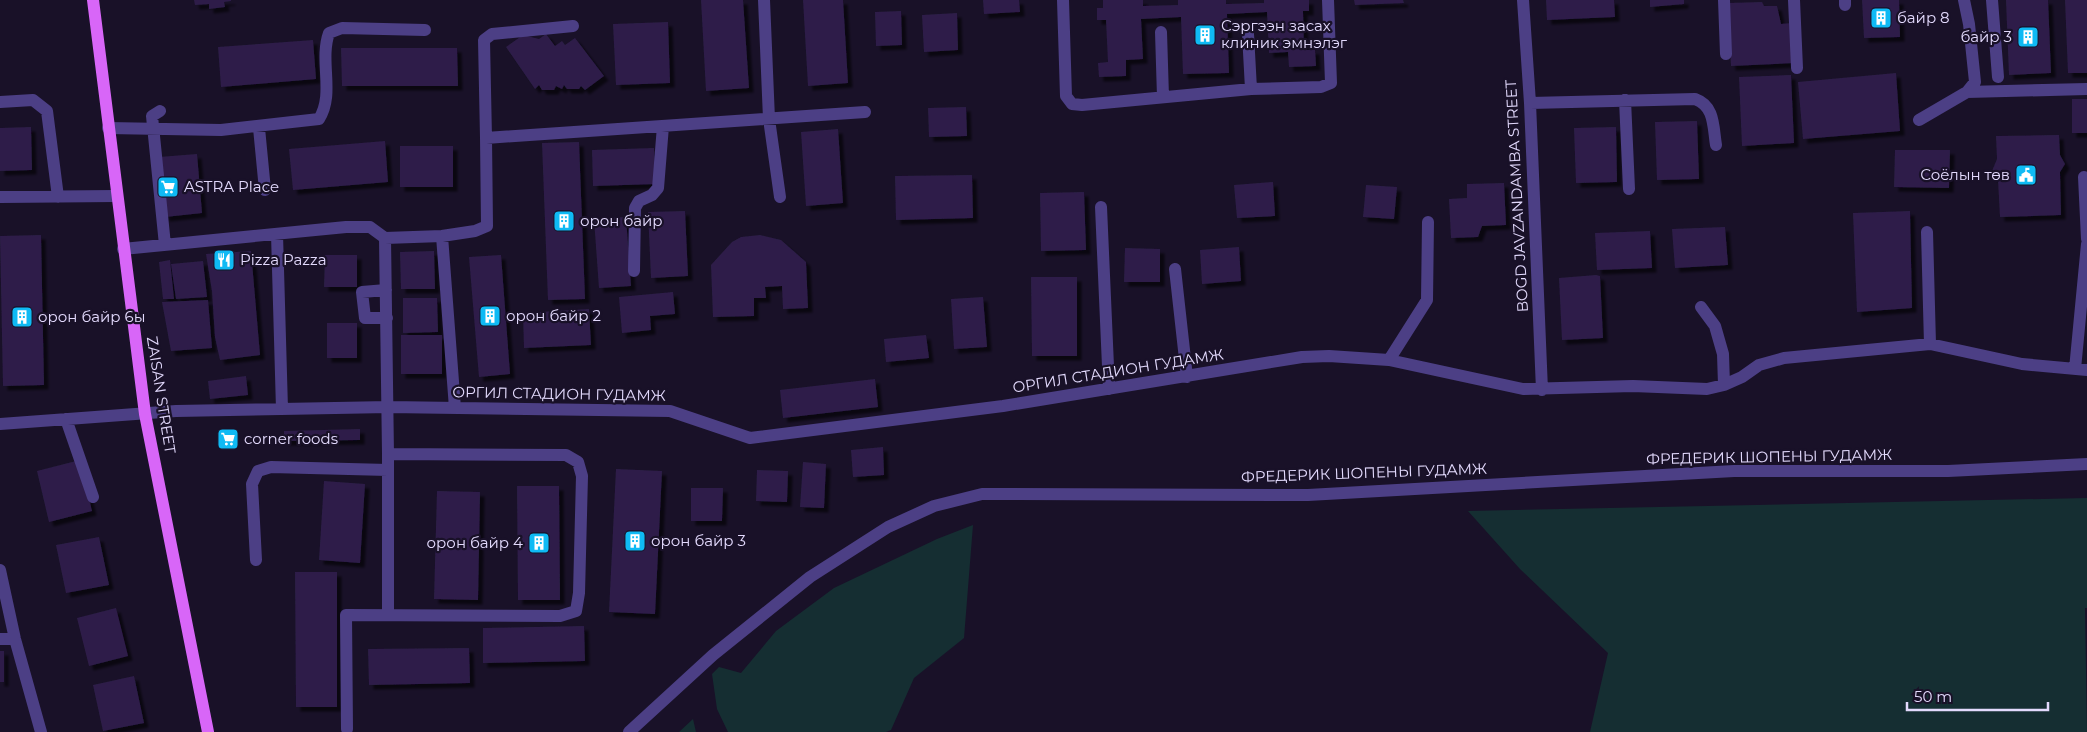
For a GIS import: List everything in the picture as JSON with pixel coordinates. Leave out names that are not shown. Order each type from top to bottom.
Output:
[{"type":"main road","name":"ZAISAN STREET","points":[[93,0],[116,196],[145,414],[208,732]]},
{"type":"street","points":[[764,0],[769,119],[780,197]]},
{"type":"street","points":[[1063,0],[1066,96],[1072,104],[1082,105],[1251,90],[1321,87],[1331,83],[1328,0]]},
{"type":"street","name":"BOGD JAVZANDAMBA STREET","points":[[1523,0],[1530,103],[1542,390]]},
{"type":"street","points":[[1724,0],[1726,54]]},
{"type":"street","points":[[1794,0],[1797,68]]},
{"type":"street","points":[[1919,120],[1967,92],[1974,82],[1970,24],[1964,0]]},
{"type":"street","points":[[1992,0],[1998,77]]},
{"type":"street","points":[[123,249],[346,227],[370,227],[385,238],[442,236],[475,231],[487,226],[484,40],[492,34],[573,26]]},
{"type":"street","points":[[108,128],[221,130],[259,128],[319,119],[326,109],[325,44],[329,33],[342,28],[425,30]]},
{"type":"street","points":[[1161,32],[1163,97]]},
{"type":"street","points":[[1248,34],[1251,90]]},
{"type":"street","points":[[1967,92],[2087,89]]},
{"type":"street","points":[[1530,103],[1695,99],[1704,102],[1710,110],[1716,145]]},
{"type":"street","points":[[0,102],[33,100],[47,111],[58,197]]},
{"type":"street","points":[[1625,100],[1629,189]]},
{"type":"street","points":[[160,111],[152,116],[165,245]]},
{"type":"street","points":[[486,138],[865,112]]},
{"type":"street","points":[[634,270],[635,208],[639,200],[652,195],[658,188],[663,126]]},
{"type":"street","points":[[259,128],[265,190]]},
{"type":"street","points":[[2084,177],[2087,239]]},
{"type":"street","points":[[0,197],[116,196]]},
{"type":"street","points":[[1101,207],[1109,389]]},
{"type":"street","points":[[1389,360],[1427,300],[1428,222]]},
{"type":"street","points":[[1927,232],[1930,344]]},
{"type":"street","points":[[277,234],[282,409]]},
{"type":"street","points":[[442,236],[455,408]]},
{"type":"street","points":[[385,238],[389,407],[388,614]]},
{"type":"street","points":[[2081,370],[2087,244]]},
{"type":"street","points":[[1175,269],[1187,376]]},
{"type":"street","points":[[386,290],[362,292],[364,318],[387,318]]},
{"type":"street","points":[[1701,307],[1715,326],[1723,354],[1724,385]]},
{"type":"street","name":"ОРГИЛ СТАДИОН ГУДАМЖ","points":[[0,424],[145,414],[282,409],[389,407],[670,411],[750,438],[1003,406],[1302,357],[1389,360],[1522,389],[1542,390],[1633,386],[1697,390],[1724,385],[1742,378],[1760,365],[1784,358],[1930,344],[2022,364],[2081,370]]},
{"type":"street","points":[[66,419],[93,497]]},
{"type":"street","points":[[347,729],[346,615],[560,616],[576,611],[579,593],[582,476],[578,462],[566,455],[388,454]]},
{"type":"street","name":"ФРЕДЕРИК ШОПЕНЫ ГУДАМЖ","points":[[629,732],[713,655],[810,577],[888,528],[934,506],[982,494],[1308,495],[1734,471],[1948,471],[2087,464]]},
{"type":"street","points":[[256,560],[252,484],[258,471],[272,467],[388,470]]},
{"type":"street","points":[[0,570],[15,639],[41,732]]},
{"type":"street","points":[[0,639],[15,639]]},
{"type":"green space","points":[[2087,498],[2087,608],[2085,608],[2087,732],[1590,732],[1608,653],[1520,569],[1468,511]]},
{"type":"green space","points":[[973,525],[964,638],[914,678],[891,730],[886,732],[728,732],[717,709],[712,674],[719,667],[741,673],[776,631],[834,588],[937,539]]},
{"type":"green space","points":[[693,719],[696,732],[679,732]]},
{"type":"building","points":[[194,0],[231,1],[224,2],[225,7],[209,9],[209,4],[195,5]]},
{"type":"building","points":[[701,0],[743,0],[749,88],[706,91]]},
{"type":"building","points":[[803,0],[843,0],[848,83],[808,86]]},
{"type":"building","points":[[983,0],[1019,0],[1020,12],[984,14]]},
{"type":"building","name":"Сэргээн засах клиник эмнэлэг","points":[[1103,0],[1143,0],[1143,6],[1178,5],[1178,0],[1226,0],[1226,4],[1264,3],[1264,0],[1309,0],[1309,11],[1303,11],[1304,50],[1315,50],[1316,66],[1289,67],[1288,52],[1269,53],[1267,12],[1227,14],[1229,73],[1183,74],[1181,17],[1141,19],[1143,59],[1126,60],[1126,76],[1099,77],[1098,63],[1108,62],[1106,20],[1097,20],[1097,8],[1103,8]]},
{"type":"building","points":[[1354,0],[1403,0],[1404,3],[1355,5]]},
{"type":"building","points":[[1546,0],[1614,0],[1615,17],[1547,20]]},
{"type":"building","points":[[1650,0],[1684,0],[1684,4],[1650,7]]},
{"type":"building","name":"байр 8","points":[[1862,0],[1899,0],[1900,37],[1864,38]]},
{"type":"building","name":"байр 3","points":[[2006,0],[2048,0],[2051,73],[2009,75]]},
{"type":"building","points":[[2065,0],[2087,0],[2087,73],[2068,73]]},
{"type":"building","points":[[1762,2],[1764,6],[1777,6],[1781,24],[1791,23],[1793,63],[1731,66],[1728,3]]},
{"type":"building","points":[[901,11],[902,45],[876,46],[875,12]]},
{"type":"building","points":[[957,13],[958,50],[924,52],[922,15]]},
{"type":"building","points":[[668,22],[670,83],[616,85],[613,24]]},
{"type":"building","points":[[546,34],[555,46],[562,41],[565,45],[575,38],[604,76],[585,90],[581,86],[579,89],[567,89],[564,85],[562,89],[556,86],[554,90],[542,90],[539,85],[535,89],[506,47],[523,35],[539,39]]},
{"type":"building","points":[[313,40],[316,79],[221,87],[218,47]]},
{"type":"building","points":[[341,48],[457,48],[458,86],[342,86]]},
{"type":"building","points":[[1896,73],[1900,131],[1803,139],[1798,82]]},
{"type":"building","points":[[1791,75],[1794,143],[1742,146],[1739,77]]},
{"type":"building","points":[[2072,99],[2087,99],[2087,133],[2072,133]]},
{"type":"building","points":[[966,107],[967,136],[929,137],[928,108]]},
{"type":"building","points":[[1697,121],[1699,179],[1657,180],[1655,122]]},
{"type":"building","points":[[31,127],[32,170],[0,171],[0,128]]},
{"type":"building","points":[[1616,127],[1617,182],[1576,183],[1574,128]]},
{"type":"building","points":[[838,129],[843,203],[806,206],[801,132]]},
{"type":"building","name":"Соёлын төв","points":[[2059,135],[2060,155],[2065,164],[2060,172],[2061,215],[2000,217],[1998,180],[1993,177],[1992,171],[1997,159],[1996,136]]},
{"type":"building","points":[[385,141],[388,182],[293,190],[289,149]]},
{"type":"building","name":"орон байр","points":[[579,142],[585,299],[548,300],[542,143]]},
{"type":"building","points":[[400,146],[453,146],[453,187],[400,187]]},
{"type":"building","points":[[654,148],[656,184],[593,186],[592,150]]},
{"type":"building","points":[[1895,150],[1950,150],[1949,188],[1894,187]]},
{"type":"building","points":[[197,154],[202,213],[165,217],[159,157]]},
{"type":"building","points":[[972,175],[973,218],[896,220],[895,176]]},
{"type":"building","points":[[1273,182],[1275,216],[1237,218],[1234,185]]},
{"type":"building","points":[[1504,183],[1506,225],[1482,226],[1478,237],[1451,238],[1449,199],[1467,198],[1467,184]]},
{"type":"building","points":[[1366,185],[1397,187],[1394,219],[1363,217]]},
{"type":"building","points":[[1084,192],[1086,250],[1041,251],[1040,193]]},
{"type":"building","points":[[685,211],[688,276],[651,278],[648,212]]},
{"type":"building","points":[[1910,211],[1912,308],[1857,312],[1853,213]]},
{"type":"building","points":[[626,217],[631,286],[599,288],[594,219]]},
{"type":"building","points":[[1725,227],[1728,265],[1675,268],[1672,229]]},
{"type":"building","points":[[1650,231],[1652,268],[1597,270],[1595,233]]},
{"type":"building","name":"орон байр 6ы","points":[[41,235],[44,385],[3,386],[0,236]]},
{"type":"building","points":[[760,235],[781,240],[806,262],[808,308],[783,309],[782,286],[765,287],[766,298],[754,298],[754,316],[713,317],[711,265],[732,242],[741,237]]},
{"type":"building","points":[[1239,247],[1241,281],[1202,284],[1200,250]]},
{"type":"building","points":[[1125,248],[1160,249],[1160,282],[1124,282]]},
{"type":"building","points":[[251,251],[260,355],[220,360],[215,337],[212,291],[206,254]]},
{"type":"building","points":[[434,251],[435,289],[401,289],[400,252]]},
{"type":"building","points":[[325,255],[357,255],[357,287],[324,287]]},
{"type":"building","name":"орон байр 2","points":[[501,255],[510,374],[479,377],[469,257]]},
{"type":"building","points":[[170,260],[174,299],[163,299],[159,262]]},
{"type":"building","points":[[203,261],[207,297],[176,299],[171,264]]},
{"type":"building","points":[[1600,276],[1603,338],[1562,340],[1559,278]]},
{"type":"building","points":[[1031,277],[1077,277],[1077,356],[1032,356]]},
{"type":"building","points":[[673,292],[675,314],[650,316],[651,330],[622,333],[619,297]]},
{"type":"building","points":[[983,297],[987,347],[954,349],[951,299]]},
{"type":"building","points":[[403,298],[437,298],[438,332],[403,333]]},
{"type":"building","points":[[208,300],[212,348],[171,351],[162,302]]},
{"type":"building","points":[[589,309],[591,345],[524,348],[523,313]]},
{"type":"building","points":[[327,323],[357,323],[357,358],[327,358]]},
{"type":"building","points":[[401,335],[442,335],[442,374],[401,374]]},
{"type":"building","points":[[926,335],[929,358],[886,362],[884,339]]},
{"type":"building","points":[[246,376],[248,395],[210,399],[208,381]]},
{"type":"building","points":[[875,379],[878,407],[783,418],[780,390]]},
{"type":"building","points":[[360,429],[360,440],[284,441],[284,431]]},
{"type":"building","points":[[883,447],[884,475],[853,477],[851,450]]},
{"type":"building","points":[[80,460],[92,511],[49,522],[37,471]]},
{"type":"building","points":[[803,462],[826,464],[824,508],[800,507]]},
{"type":"building","name":"орон байр 3","points":[[616,469],[662,471],[655,614],[609,612]]},
{"type":"building","points":[[757,470],[788,471],[787,502],[756,501]]},
{"type":"building","points":[[324,481],[365,484],[360,563],[319,560]]},
{"type":"building","name":"орон байр 4","points":[[517,486],[559,486],[560,600],[518,600]]},
{"type":"building","points":[[691,488],[723,488],[722,521],[691,521]]},
{"type":"building","points":[[437,491],[480,492],[478,600],[434,599]]},
{"type":"building","points":[[99,537],[109,585],[66,593],[56,545]]},
{"type":"building","points":[[295,572],[337,572],[337,707],[296,707]]},
{"type":"building","points":[[116,608],[128,656],[89,666],[77,618]]},
{"type":"building","points":[[584,626],[585,661],[483,663],[483,628]]},
{"type":"building","points":[[469,648],[470,683],[369,685],[368,649]]},
{"type":"building","points":[[0,651],[4,651],[4,682],[0,682]]},
{"type":"building","points":[[134,676],[144,723],[103,731],[93,685]]},
{"type":"place","name":"байр 8","points":[[1881,18]]},
{"type":"place","name":"Сэргээн засах клиник эмнэлэг","points":[[1205,35]]},
{"type":"place","name":"байр 3","points":[[2028,37]]},
{"type":"place","name":"Соёлын төв","points":[[2026,175]]},
{"type":"place","name":"ASTRA Place","points":[[168,187]]},
{"type":"place","name":"орон байр","points":[[564,221]]},
{"type":"place","name":"Pizza Pazza","points":[[224,260]]},
{"type":"place","name":"орон байр 2","points":[[490,316]]},
{"type":"place","name":"орон байр 6ы","points":[[22,317]]},
{"type":"place","name":"corner foods","points":[[228,439]]},
{"type":"place","name":"орон байр 3","points":[[635,541]]},
{"type":"place","name":"орон байр 4","points":[[539,543]]}]
